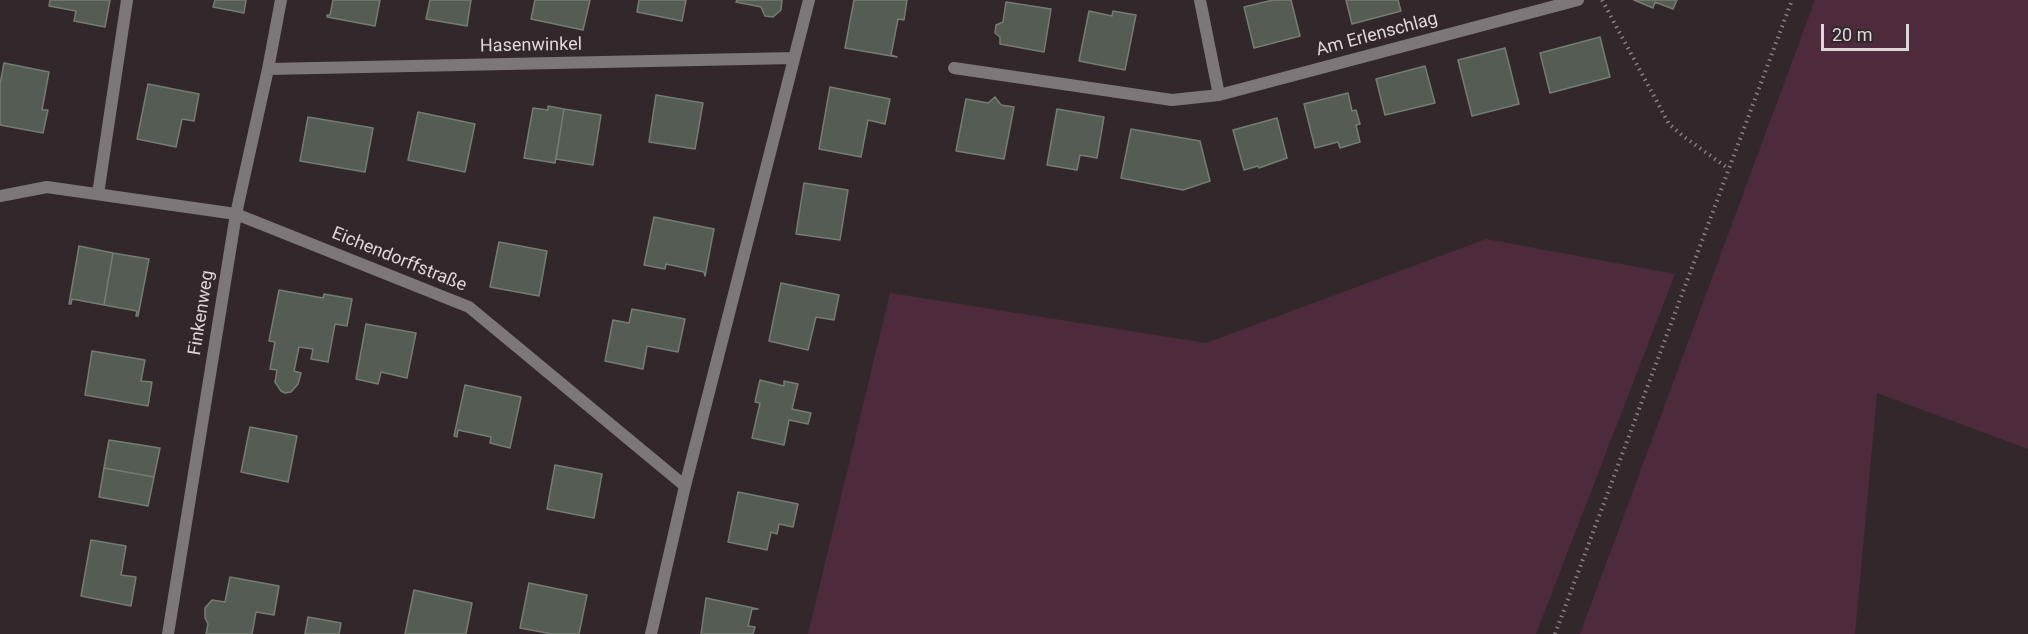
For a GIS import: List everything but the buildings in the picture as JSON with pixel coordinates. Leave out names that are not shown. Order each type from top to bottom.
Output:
[{"type":"street","points":[[98,195],[127,0]]},
{"type":"street","name":"Finkenweg","points":[[168,634],[236,214],[281,0]]},
{"type":"street","points":[[651,634],[685,486],[809,0]]},
{"type":"street","points":[[1200,0],[1219,95]]},
{"type":"street","name":"Am Erlenschlag","points":[[954,68],[1172,100],[1219,95],[1578,0]]},
{"type":"street","name":"Hasenwinkel","points":[[268,69],[794,58]]},
{"type":"street","name":"Eichendorffstraße","points":[[0,196],[47,188],[236,214],[470,307],[685,486]]},
{"type":"path","points":[[1602,0],[1669,124],[1729,169]]},
{"type":"path","points":[[1555,634],[1792,0]]},
{"type":"shaded area","points":[[1815,0],[2028,0],[2028,449],[1877,393],[1855,634],[1580,634]]},
{"type":"shaded area","points":[[1486,239],[1675,274],[1536,634],[808,634],[890,293],[1206,343]]}]
